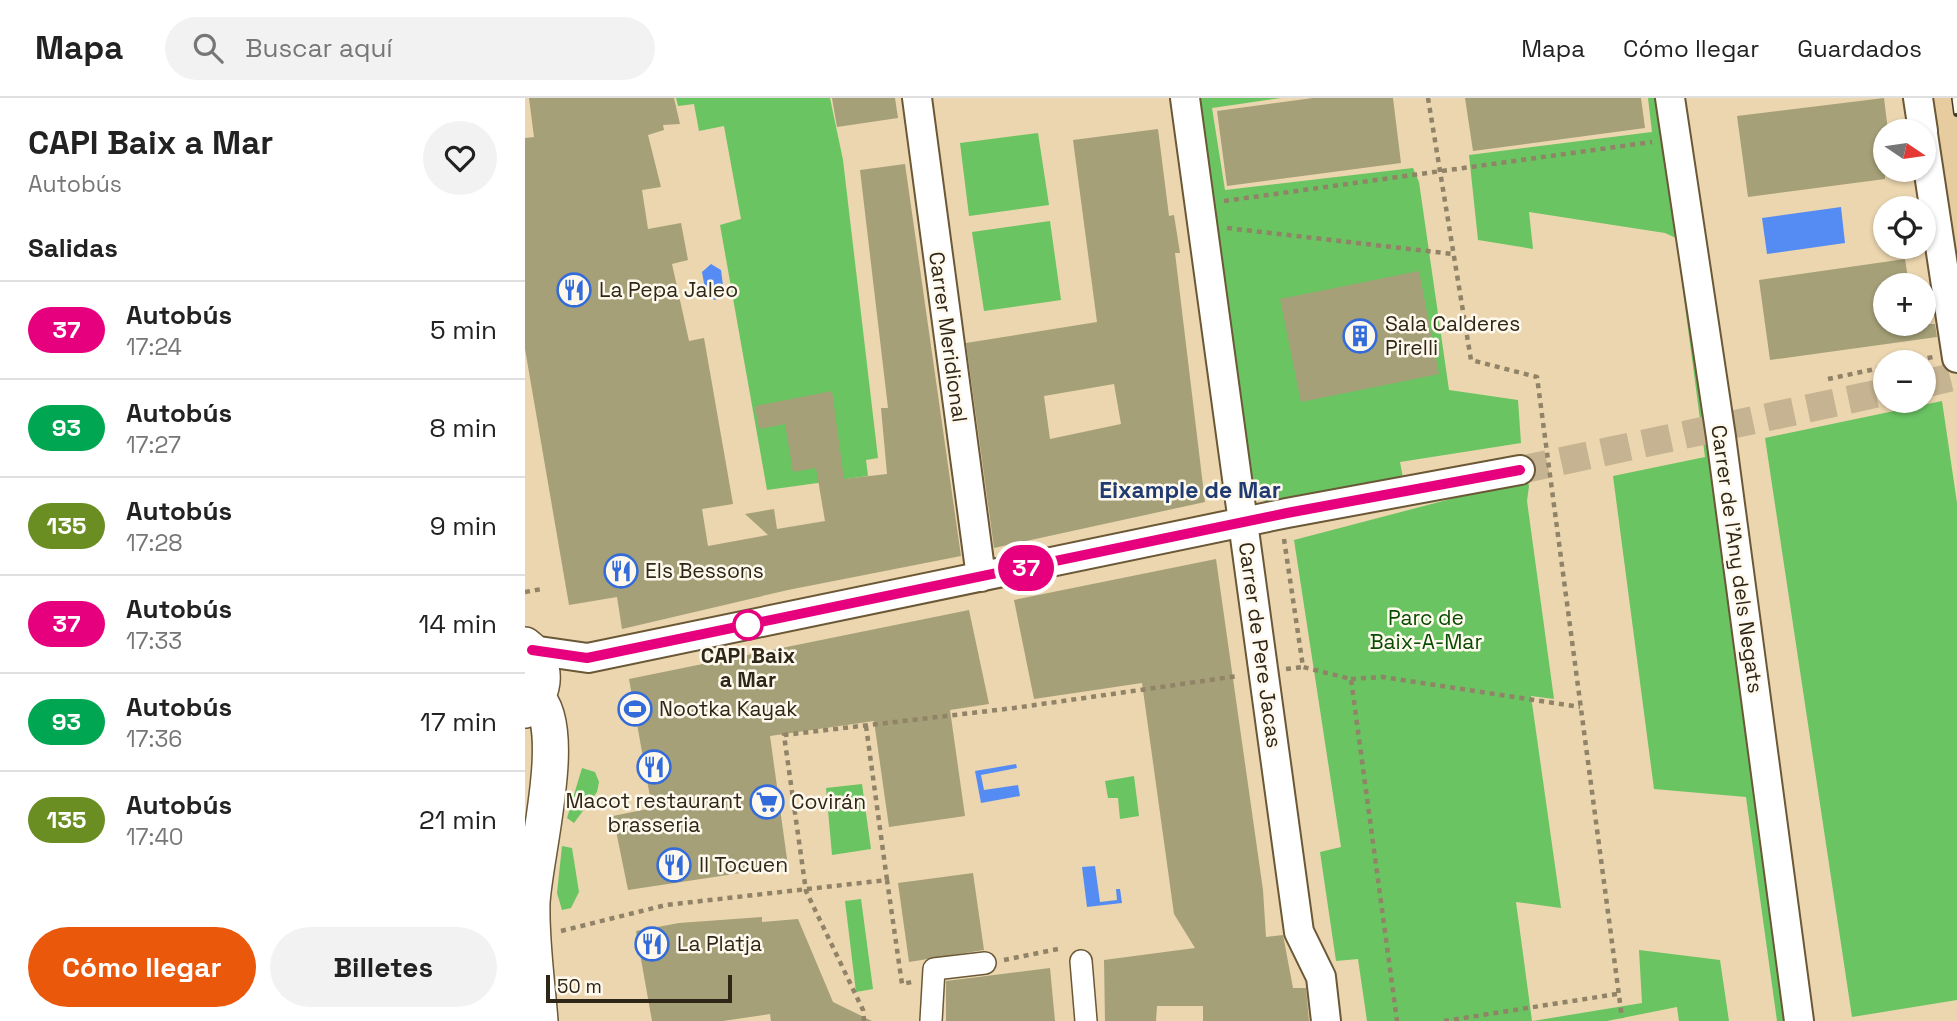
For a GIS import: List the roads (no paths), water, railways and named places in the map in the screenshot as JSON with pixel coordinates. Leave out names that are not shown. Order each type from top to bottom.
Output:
[{"type":"street","name":"Carrer Meridional","points":[[917,98],[981,577]]},
{"type":"street","name":"Carrer de Pere Jacas","points":[[1185,98],[1299,932],[1321,977],[1326,1021]]},
{"type":"street","name":"Carrer de l'Any dels Negats","points":[[1670,98],[1721,437],[1799,1021]]},
{"type":"street","points":[[1918,98],[1921,119]]},
{"type":"street","points":[[1928,182],[1945,358]]},
{"type":"street","points":[[528,647],[587,658],[1243,523],[1472,477],[1520,470]]},
{"type":"street","points":[[528,647],[543,675],[531,704],[546,707],[550,722],[550,772],[535,863],[532,904],[540,1021]]},
{"type":"street","points":[[1081,961],[1086,1021]]},
{"type":"street","points":[[931,1021],[934,969],[985,963]]},
{"type":"water","points":[[1841,207],[1845,243],[1767,254],[1762,218]]},
{"type":"water","points":[[711,264],[721,270],[724,293],[715,300],[706,294],[702,272]]},
{"type":"water","points":[[1016,764],[1017,768],[981,775],[984,790],[1018,785],[1020,796],[981,803],[975,771]]},
{"type":"water","points":[[1095,866],[1100,902],[1117,900],[1116,889],[1120,889],[1122,903],[1087,907],[1082,867]]},
{"type":"tunnel","points":[[1936,381],[1957,376]]},
{"type":"tunnel","points":[[1520,470],[1873,395]]},
{"type":"railway","points":[[1955,98],[1957,113]]},
{"type":"place","name":"La Pepa Jaleo","points":[[574,290]]},
{"type":"place","name":"Sala Calderes Pirelli","points":[[1360,336]]},
{"type":"place","name":"Els Bessons","points":[[621,571]]},
{"type":"place","name":"CAPI Baix a Mar","points":[[748,625]]},
{"type":"place","name":"Nootka Kayak","points":[[635,709]]},
{"type":"place","name":"Macot restaurant brasseria","points":[[654,767]]},
{"type":"place","name":"Covirán","points":[[767,802]]},
{"type":"place","name":"Il Tocuen","points":[[674,865]]},
{"type":"place","name":"La Platja","points":[[652,944]]},
{"type":"district","name":"Eixample de Mar","points":[[1190,490]]},
{"type":"park label","name":"Parc de Baix-A-Mar","points":[[1426,630]]}]
